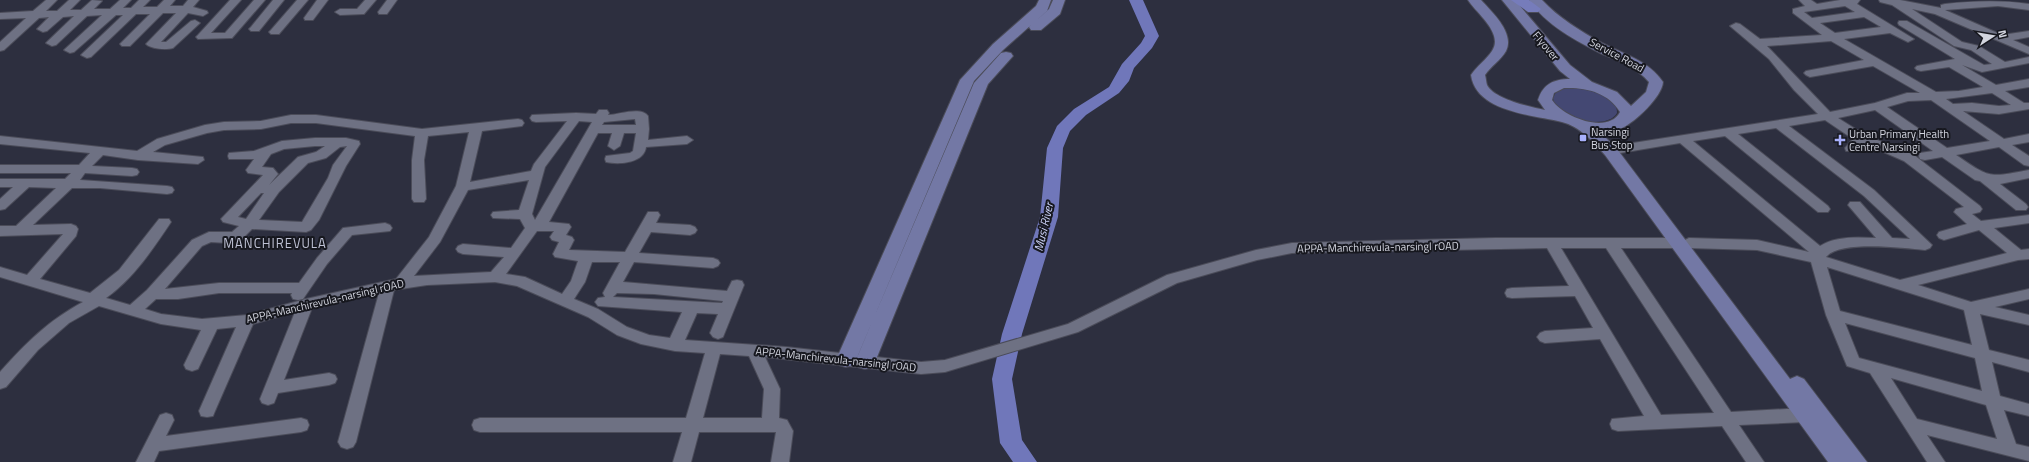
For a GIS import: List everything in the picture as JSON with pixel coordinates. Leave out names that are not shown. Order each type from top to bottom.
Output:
[{"type":"highway","points":[[1519,0],[1532,3]]},
{"type":"main road","points":[[846,360],[967,80],[998,47],[1042,8],[1045,0]]},
{"type":"main road","points":[[865,362],[981,83],[1010,50],[1054,11],[1059,0]]},
{"type":"main road","points":[[1474,0],[1497,28],[1502,41],[1499,51],[1478,75],[1479,85],[1488,95],[1503,103],[1599,127],[1622,121]]},
{"type":"main road","points":[[1484,0],[1506,28],[1512,40],[1510,52],[1490,78],[1492,88],[1503,96],[1518,102],[1534,103],[1544,100]]},
{"type":"main road","name":"Flyover","points":[[1498,0],[1559,69],[1590,86]]},
{"type":"main road","name":"Flyover","points":[[1508,0],[1559,69],[1558,81],[1556,85]]},
{"type":"main road","name":"Service Road","points":[[1532,3],[1564,34],[1632,71],[1642,82],[1640,92],[1632,97],[1612,95]]},
{"type":"main road","name":"Service Road","points":[[1532,3],[1582,37],[1643,68],[1652,76],[1656,82],[1656,89],[1650,97],[1622,121]]},
{"type":"main road","points":[[1840,462],[1683,243],[1620,149],[1614,138],[1613,129],[1622,121],[1626,112],[1622,103],[1612,95],[1590,86],[1577,84],[1556,85],[1549,89],[1545,94],[1544,100],[1551,110],[1588,129],[1599,138],[1683,243],[1856,462]]},
{"type":"street","points":[[0,48],[52,0]]},
{"type":"street","points":[[43,28],[75,0]]},
{"type":"street","points":[[70,50],[126,0]]},
{"type":"street","points":[[87,55],[145,0]]},
{"type":"street","points":[[126,44],[170,0]]},
{"type":"street","points":[[194,0],[152,44],[169,46],[195,23]]},
{"type":"street","points":[[236,0],[202,37],[228,36],[260,0]]},
{"type":"street","points":[[255,29],[279,0]]},
{"type":"street","points":[[275,32],[303,0]]},
{"type":"street","points":[[309,18],[323,0]]},
{"type":"street","points":[[348,0],[340,12],[360,12],[371,0]]},
{"type":"street","points":[[383,12],[392,0]]},
{"type":"street","points":[[1804,0],[1815,7]]},
{"type":"street","points":[[1859,0],[1797,11],[1833,37],[1932,95],[2029,162]]},
{"type":"street","points":[[52,43],[97,1]]},
{"type":"street","points":[[1889,1],[1951,38],[1958,44],[1975,48],[2003,66]]},
{"type":"street","points":[[1889,1],[1938,11],[2003,38],[2029,51]]},
{"type":"street","points":[[1846,2],[1908,39]]},
{"type":"street","points":[[1945,7],[1997,2],[2017,3],[2029,7]]},
{"type":"street","points":[[0,16],[112,13],[186,9],[203,13]]},
{"type":"street","points":[[1810,21],[1865,14]]},
{"type":"street","points":[[1758,44],[1833,37],[1889,28],[1919,20]]},
{"type":"street","points":[[1903,24],[1982,69],[2029,60]]},
{"type":"street","points":[[1736,26],[1773,57],[1798,87],[1826,116],[1861,138],[1909,158],[1974,207],[1961,212],[2024,254]]},
{"type":"street","points":[[2003,38],[2029,34]]},
{"type":"street","points":[[1932,41],[1951,38]]},
{"type":"street","points":[[1921,68],[1966,61]]},
{"type":"street","points":[[1810,72],[1874,62]]},
{"type":"street","points":[[1951,63],[2026,106]]},
{"type":"street","points":[[1620,149],[1826,116],[1877,106],[1907,98],[1932,95],[1959,95],[2029,83]]},
{"type":"street","points":[[1877,106],[1985,179],[2009,196],[2021,207]]},
{"type":"street","points":[[1951,108],[1972,107],[1999,110],[2026,106]]},
{"type":"street","points":[[536,118],[576,118],[598,120],[640,115],[643,118],[643,129],[641,144],[636,156],[611,159]]},
{"type":"street","points":[[525,214],[535,175],[576,118]]},
{"type":"street","points":[[138,156],[161,142],[216,127],[261,125],[291,119],[332,121],[422,133],[518,123]]},
{"type":"street","points":[[598,120],[619,130],[643,129]]},
{"type":"street","points":[[495,277],[535,227],[545,218],[598,120]]},
{"type":"street","points":[[315,142],[332,121]]},
{"type":"street","points":[[1776,123],[1869,193],[1925,244],[1851,243],[1828,247],[1818,257]]},
{"type":"street","points":[[134,310],[152,294],[197,243],[209,238],[232,238],[237,236],[249,224],[274,189],[303,160],[321,155],[341,142],[362,125]]},
{"type":"street","points":[[458,203],[469,164],[476,128]]},
{"type":"street","points":[[614,146],[619,130]]},
{"type":"street","points":[[1726,131],[1823,209]]},
{"type":"street","points":[[419,199],[420,187],[418,160],[422,133]]},
{"type":"street","points":[[1683,138],[1818,257],[1834,315],[1853,362],[2029,410]]},
{"type":"street","points":[[1851,148],[1861,138]]},
{"type":"street","points":[[1925,156],[2029,138]]},
{"type":"street","points":[[0,140],[72,146],[138,156],[198,160]]},
{"type":"street","points":[[641,144],[687,140]]},
{"type":"street","points":[[234,156],[256,155],[282,145],[315,142],[341,142],[354,144],[353,148],[340,164],[335,178],[309,224],[301,228],[249,224],[228,218],[256,189],[274,189]]},
{"type":"street","points":[[259,189],[271,174],[268,171],[254,170],[268,150]]},
{"type":"street","points":[[20,230],[69,183],[99,151]]},
{"type":"street","points":[[0,169],[81,169],[132,172]]},
{"type":"street","points":[[1985,179],[1998,180],[2029,174]]},
{"type":"street","points":[[462,187],[486,184],[497,180],[535,175]]},
{"type":"street","points":[[0,183],[69,183],[168,190]]},
{"type":"street","points":[[0,206],[26,183]]},
{"type":"street","points":[[347,442],[395,285],[435,239],[462,187]]},
{"type":"street","points":[[1855,205],[1889,244]]},
{"type":"street","points":[[525,214],[535,227]]},
{"type":"street","points":[[498,215],[525,214]]},
{"type":"street","points":[[1944,235],[1980,226],[2029,219]]},
{"type":"street","points":[[598,308],[614,287],[650,221],[690,230]]},
{"type":"street","points":[[0,383],[32,346],[64,319],[96,299],[114,285],[126,273],[164,222]]},
{"type":"street","points":[[535,227],[564,227],[557,237],[567,240],[560,254],[587,257],[631,257],[712,263]]},
{"type":"street","points":[[0,231],[69,228],[72,231],[30,281]]},
{"type":"street","points":[[290,308],[302,288],[348,230],[385,228]]},
{"type":"street","name":"APPA-Manchirevula-narsingI rOAD","points":[[0,272],[161,319],[202,325],[248,320],[306,304],[395,285],[427,280],[495,277],[520,281],[564,301],[598,308],[629,334],[674,345],[754,351],[921,368],[945,366],[1073,328],[1172,279],[1256,255],[1292,248],[1448,246],[1495,243],[1757,244],[1818,257],[1971,307],[2029,320]]},
{"type":"street","points":[[1552,244],[1656,422]]},
{"type":"street","points":[[1611,244],[1755,462]]},
{"type":"street","points":[[463,249],[515,253]]},
{"type":"street","points":[[1902,285],[2024,254]]},
{"type":"street","points":[[564,301],[578,282],[587,257]]},
{"type":"street","points":[[614,287],[654,289],[732,297]]},
{"type":"street","points":[[152,294],[178,294],[219,288],[302,288]]},
{"type":"street","points":[[1512,293],[1580,291]]},
{"type":"street","points":[[2009,448],[1993,401],[1971,307],[2029,294]]},
{"type":"street","points":[[598,308],[690,308],[732,297]]},
{"type":"street","points":[[718,333],[732,297]]},
{"type":"street","points":[[306,304],[270,393],[329,379]]},
{"type":"street","points":[[674,345],[690,308]]},
{"type":"street","points":[[1834,315],[2029,366]]},
{"type":"street","points":[[207,411],[248,320]]},
{"type":"street","points":[[192,365],[212,324]]},
{"type":"street","points":[[1544,337],[1604,333]]},
{"type":"street","points":[[682,462],[714,349]]},
{"type":"street","points":[[754,351],[772,389],[770,425]]},
{"type":"street","points":[[1876,369],[1936,462]]},
{"type":"street","points":[[1618,424],[1805,415]]},
{"type":"street","points":[[145,462],[166,420]]},
{"type":"street","points":[[1912,424],[2029,454]]},
{"type":"street","points":[[154,445],[302,425]]},
{"type":"street","points":[[480,425],[781,425],[785,431],[780,462]]},
{"type":"shaded area","points":[[1565,88],[1588,90],[1605,96],[1616,106],[1617,113],[1611,119],[1592,122],[1571,117],[1556,105],[1553,98],[1556,92]]},
{"type":"waterway","name":"Musi River","points":[[1026,462],[1011,443],[1002,379],[1012,334],[1049,217],[1055,148],[1063,129],[1080,112],[1114,90],[1121,81],[1127,67],[1147,45],[1152,36],[1149,26],[1139,9],[1136,0]]},
{"type":"place","name":"Narsingi Bus Stop","points":[[1583,138]]},
{"type":"place","name":"Urban Primary Health Centre Narsingi","points":[[1840,140]]},
{"type":"district","name":"MANCHIREVULA","points":[[275,243]]}]
